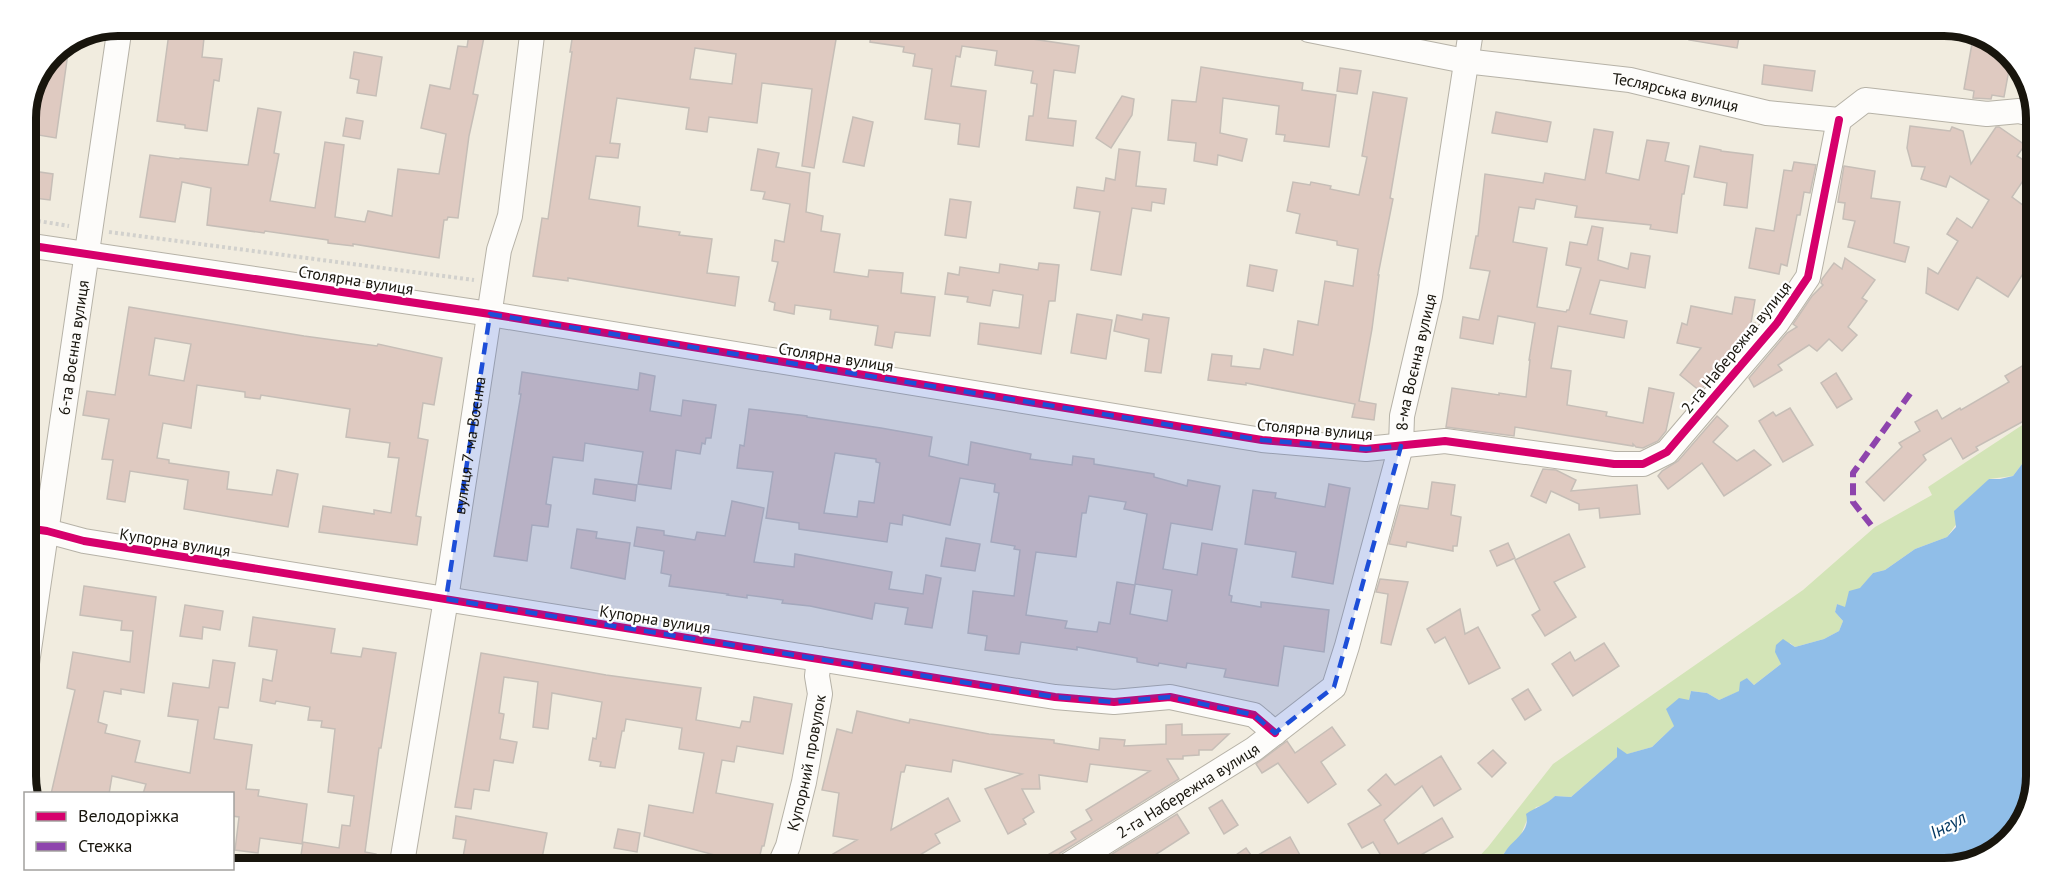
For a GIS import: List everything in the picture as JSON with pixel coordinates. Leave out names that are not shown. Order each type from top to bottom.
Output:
[{"type":"street","name":"6-та Воєнна вулиця","points":[[37,529],[91,230],[119,36]]},
{"type":"street","name":"вулиця 7-ма Воєнна","points":[[403,858],[446,599],[499,250],[510,216],[532,36]]},
{"type":"street","name":"Теслярська вулиця","points":[[1339,36],[1465,61],[1630,80],[1767,113],[1839,120]]},
{"type":"street","name":"8-ма Воєнна вулиця","points":[[1275,733],[1334,687],[1347,646],[1401,446],[1402,416],[1431,296],[1470,36]]},
{"type":"street","points":[[1839,120],[1864,100],[1987,114],[2019,111],[2026,113]]},
{"type":"street","name":"2-га Набережна вулиця","points":[[1643,464],[1667,452],[1777,323],[1808,277],[1839,120]]},
{"type":"street","name":"Столярна вулиця","points":[[36,246],[490,314],[1262,440],[1366,449],[1445,441],[1614,464],[1643,464]]},
{"type":"street","name":"Купорна вулиця","points":[[37,529],[84,541],[1055,697],[1114,702],[1170,697],[1254,715],[1275,733]]},
{"type":"street","name":"Купорний провулок","points":[[783,858],[788,846],[804,782],[820,694],[819,659]]},
{"type":"street","name":"2-га Набережна вулиця","points":[[1079,858],[1254,749],[1275,733]]},
{"type":"path","points":[[36,221],[91,230],[495,283]]},
{"type":"highlighted area","points":[[490,314],[1262,440],[1366,449],[1401,446],[1334,687],[1275,733],[1254,715],[1170,697],[1114,702],[1055,697],[446,599]]},
{"type":"green space","points":[[2026,423],[2025,460],[2013,476],[1989,479],[1947,537],[1915,549],[1885,570],[1873,573],[1845,608],[1837,604],[1835,612],[1843,621],[1839,631],[1824,639],[1795,647],[1790,643],[1781,664],[1754,685],[1747,678],[1740,691],[1719,700],[1707,693],[1691,691],[1689,700],[1674,726],[1652,747],[1617,757],[1571,797],[1555,796],[1545,805],[1536,807],[1527,820],[1520,837],[1504,853],[1503,858],[1478,858],[1553,764],[1803,590],[1875,527],[1932,495],[1928,487]]},
{"type":"water","name":"Інгул","points":[[2026,451],[2026,776],[2020,807],[2006,830],[1998,838],[1970,854],[1944,858],[1502,858],[1508,847],[1524,831],[1526,814],[1555,796],[1571,797],[1617,757],[1617,747],[1627,754],[1652,747],[1674,726],[1666,709],[1679,698],[1689,700],[1691,691],[1707,693],[1719,700],[1739,691],[1740,682],[1747,678],[1754,685],[1781,664],[1775,652],[1776,645],[1783,639],[1795,647],[1824,639],[1839,631],[1843,621],[1835,612],[1837,604],[1845,607],[1849,591],[1860,588],[1873,573],[1885,570],[1915,549],[1947,537],[1956,527],[1954,511],[1989,479],[2013,476],[2025,460]]},
{"type":"building","points":[[169,36],[204,38],[202,57],[222,59],[219,81],[214,80],[207,131],[157,121]]},
{"type":"building","points":[[469,36],[484,37],[473,94],[478,95],[469,136],[458,218],[448,217],[444,220],[439,258],[353,244],[353,246],[328,243],[328,240],[265,231],[264,233],[207,225],[211,188],[182,182],[175,222],[140,217],[150,155],[248,165],[258,108],[281,112],[274,153],[279,154],[270,201],[315,208],[325,142],[344,145],[335,217],[365,222],[368,211],[392,216],[398,169],[439,174],[446,134],[421,128],[430,85],[450,89],[458,46],[467,47]]},
{"type":"building","points":[[573,36],[837,36],[814,168],[802,166],[812,89],[762,83],[757,123],[709,117],[707,132],[686,129],[689,108],[617,98],[610,143],[620,144],[618,158],[596,156],[589,199],[640,207],[638,226],[712,239],[707,273],[739,277],[735,306],[568,278],[568,281],[533,276],[542,218],[548,219],[572,52],[570,52]],"holes":[[[695,48],[736,54],[732,84],[690,79]]]},
{"type":"building","points":[[871,36],[1026,36],[1026,38],[1079,46],[1075,73],[1054,70],[1048,118],[1076,121],[1073,146],[1026,140],[1029,116],[1033,116],[1037,84],[1031,83],[1033,71],[995,65],[997,51],[962,46],[960,57],[956,56],[951,86],[986,91],[979,147],[958,144],[960,124],[925,119],[932,69],[913,66],[915,54],[903,52],[904,47],[870,42]]},
{"type":"building","points":[[1689,36],[1739,36],[1737,48],[1689,40]]},
{"type":"building","points":[[1972,41],[1994,53],[2009,69],[2004,97],[1992,95],[1991,99],[1973,98],[1974,91],[1964,89]]},
{"type":"building","points":[[354,52],[382,57],[376,96],[357,93],[359,80],[350,78]]},
{"type":"building","points":[[68,54],[56,138],[36,135],[36,113],[42,87],[60,60]]},
{"type":"building","points":[[1764,65],[1815,71],[1812,91],[1762,84]]},
{"type":"building","points":[[1201,67],[1303,83],[1302,90],[1336,95],[1329,147],[1284,141],[1285,135],[1276,134],[1279,106],[1223,98],[1220,133],[1247,139],[1242,161],[1218,155],[1217,165],[1194,161],[1196,143],[1168,140],[1172,100],[1196,102]]},
{"type":"building","points":[[1340,68],[1361,71],[1357,94],[1337,91]]},
{"type":"building","points":[[1373,92],[1407,98],[1390,198],[1393,199],[1378,275],[1372,329],[1359,401],[1376,404],[1374,420],[1352,417],[1355,404],[1246,383],[1246,385],[1208,380],[1212,354],[1232,356],[1231,366],[1260,369],[1264,349],[1293,355],[1298,321],[1318,325],[1325,281],[1353,286],[1358,249],[1337,245],[1337,241],[1296,233],[1300,214],[1287,211],[1293,182],[1310,185],[1311,182],[1359,195],[1367,157],[1362,156]]},
{"type":"building","points":[[1122,96],[1134,99],[1132,115],[1111,148],[1096,138]]},
{"type":"building","points":[[1496,112],[1551,122],[1547,142],[1492,133]]},
{"type":"building","points":[[853,117],[873,122],[864,166],[843,162]]},
{"type":"building","points":[[346,118],[363,121],[360,139],[343,136]]},
{"type":"building","points":[[1910,126],[1950,131],[1952,127],[1963,131],[1971,164],[1996,127],[2025,145],[2017,156],[2026,162],[2026,176],[2012,197],[2026,207],[2026,269],[2008,297],[1977,277],[1958,310],[1926,293],[1928,268],[1938,274],[1958,241],[1947,234],[1957,218],[1972,228],[1989,200],[1950,176],[1946,187],[1921,179],[1925,167],[1912,166],[1907,148]]},
{"type":"building","points":[[1594,129],[1613,132],[1606,173],[1639,180],[1647,140],[1669,143],[1665,161],[1689,166],[1684,194],[1682,194],[1677,233],[1650,229],[1651,225],[1575,217],[1577,206],[1536,199],[1534,209],[1519,207],[1513,242],[1547,248],[1537,307],[1566,312],[1569,310],[1581,268],[1566,265],[1570,242],[1587,245],[1592,226],[1603,228],[1598,260],[1628,269],[1631,253],[1650,256],[1645,288],[1600,280],[1590,314],[1627,321],[1624,338],[1558,326],[1551,368],[1571,371],[1567,405],[1607,412],[1606,416],[1643,423],[1649,388],[1674,393],[1666,431],[1658,441],[1643,448],[1633,444],[1633,446],[1515,427],[1514,436],[1446,427],[1452,388],[1526,397],[1535,323],[1498,316],[1493,344],[1460,338],[1463,317],[1479,320],[1490,271],[1470,268],[1476,236],[1478,236],[1485,174],[1543,183],[1545,173],[1585,180]]},
{"type":"building","points":[[1700,146],[1753,155],[1747,208],[1724,205],[1727,183],[1694,177]]},
{"type":"building","points":[[758,149],[779,153],[776,167],[810,173],[806,212],[823,216],[821,231],[840,234],[834,272],[868,277],[869,270],[903,273],[901,293],[935,297],[930,336],[895,332],[892,348],[875,345],[878,326],[830,319],[831,310],[795,305],[794,314],[774,310],[775,303],[769,301],[778,262],[772,261],[775,240],[784,242],[790,204],[763,199],[765,192],[751,190]]},
{"type":"building","points":[[1119,149],[1140,152],[1136,186],[1166,189],[1164,204],[1152,202],[1151,211],[1132,208],[1121,275],[1091,270],[1100,212],[1074,208],[1077,187],[1104,191],[1106,178],[1115,180]]},
{"type":"building","points":[[1794,162],[1816,165],[1810,193],[1804,192],[1800,215],[1797,215],[1787,266],[1781,264],[1779,274],[1749,268],[1756,228],[1774,231],[1784,170],[1792,171]]},
{"type":"building","points":[[1844,166],[1875,171],[1871,198],[1900,202],[1894,243],[1909,247],[1905,262],[1848,247],[1855,221],[1843,219],[1845,203],[1838,202]]},
{"type":"building","points":[[36,171],[53,174],[50,200],[36,198]]},
{"type":"building","points":[[950,199],[971,202],[966,238],[945,235]]},
{"type":"building","points":[[1845,258],[1875,280],[1862,298],[1867,301],[1848,327],[1857,335],[1842,351],[1829,339],[1817,351],[1809,345],[1778,365],[1782,370],[1754,387],[1749,378],[1787,333],[1797,327],[1793,324],[1812,296],[1823,285],[1822,279],[1834,263],[1842,269]]},
{"type":"building","points":[[1039,263],[1059,265],[1055,301],[1049,301],[1041,354],[978,344],[980,323],[1019,328],[1023,295],[993,290],[990,306],[967,302],[968,297],[945,294],[948,273],[959,275],[960,267],[999,273],[1000,264],[1038,270]]},
{"type":"building","points":[[1250,265],[1277,270],[1273,291],[1247,286]]},
{"type":"building","points":[[1735,297],[1755,300],[1751,323],[1755,323],[1755,327],[1700,391],[1680,375],[1701,348],[1677,343],[1682,323],[1687,325],[1691,306],[1732,314]]},
{"type":"building","points":[[129,307],[304,336],[377,346],[378,344],[442,358],[434,405],[423,403],[418,438],[428,440],[416,516],[421,517],[417,545],[319,532],[323,506],[374,514],[374,510],[391,513],[399,458],[388,457],[390,443],[346,437],[350,409],[261,395],[260,399],[245,397],[245,392],[197,385],[191,428],[163,423],[157,458],[169,460],[169,463],[229,472],[227,489],[272,495],[277,470],[298,474],[288,527],[184,509],[188,480],[130,471],[125,502],[107,499],[113,460],[102,459],[109,419],[83,415],[87,391],[115,395]],"holes":[[[155,338],[191,344],[184,381],[149,375]]]},
{"type":"building","points":[[1077,314],[1112,320],[1106,359],[1071,353]]},
{"type":"building","points":[[1143,314],[1169,318],[1161,373],[1145,371],[1149,339],[1114,331],[1117,315],[1142,320]]},
{"type":"building","points":[[2026,364],[2026,420],[1976,447],[1978,450],[1963,459],[1951,438],[1923,455],[1926,460],[1884,501],[1866,482],[1902,447],[1899,443],[1920,431],[1915,422],[1937,410],[1942,419],[1960,408],[1961,410],[2009,382],[2005,376]]},
{"type":"building","points":[[522,372],[638,390],[640,373],[655,376],[650,411],[681,416],[683,400],[716,405],[711,438],[706,438],[705,444],[702,443],[700,454],[676,450],[671,489],[638,484],[643,452],[585,443],[583,461],[553,457],[546,504],[551,505],[548,527],[532,525],[527,561],[494,556],[521,394],[519,394]]},
{"type":"building","points":[[1836,373],[1852,399],[1837,408],[1821,383]]},
{"type":"building","points":[[1790,408],[1813,445],[1783,462],[1759,421],[1773,412],[1776,416]]},
{"type":"building","points":[[749,409],[807,416],[932,437],[929,456],[968,465],[971,442],[1031,454],[1030,459],[1072,465],[1073,456],[1094,459],[1094,464],[1154,474],[1154,477],[1187,486],[1188,480],[1220,486],[1212,530],[1171,523],[1163,569],[1197,575],[1202,543],[1237,549],[1229,595],[1232,596],[1231,602],[1261,607],[1261,602],[1329,610],[1324,652],[1284,646],[1278,686],[1224,677],[1226,669],[1187,663],[1186,668],[1159,663],[1158,666],[1137,662],[1137,658],[1077,647],[1077,650],[1021,642],[1019,654],[985,650],[987,636],[968,633],[973,591],[1014,596],[1020,550],[1014,549],[1015,546],[991,542],[999,493],[994,492],[995,484],[960,478],[950,525],[903,515],[902,525],[890,523],[887,542],[799,529],[799,523],[766,518],[773,472],[737,468],[740,445],[744,446]],"holes":[[[835,453],[876,459],[876,462],[880,463],[874,503],[859,501],[857,517],[824,513]],[[1089,496],[1126,502],[1124,509],[1147,514],[1135,584],[1172,590],[1167,621],[1130,614],[1135,585],[1117,582],[1110,624],[1099,622],[1097,632],[1065,628],[1067,621],[1026,615],[1036,552],[1076,557],[1082,513],[1086,513]]]},
{"type":"building","points":[[1717,416],[1728,426],[1713,442],[1737,461],[1754,450],[1771,465],[1724,496],[1702,463],[1668,489],[1658,476],[1678,461]]},
{"type":"building","points":[[1543,469],[1556,470],[1576,480],[1571,491],[1637,485],[1640,514],[1600,518],[1599,508],[1579,510],[1579,504],[1551,491],[1546,503],[1531,496]]},
{"type":"building","points":[[595,479],[637,485],[635,501],[593,494]]},
{"type":"building","points":[[1432,482],[1455,485],[1451,515],[1461,517],[1457,546],[1453,546],[1453,551],[1407,542],[1406,547],[1389,544],[1400,505],[1428,509]]},
{"type":"building","points":[[1329,484],[1350,488],[1333,584],[1292,577],[1296,552],[1245,544],[1253,490],[1276,493],[1275,498],[1325,507]]},
{"type":"building","points":[[732,501],[764,508],[754,562],[794,567],[795,554],[892,572],[889,589],[923,594],[926,575],[941,578],[932,628],[905,624],[908,608],[875,603],[872,619],[810,606],[782,603],[783,600],[747,595],[747,598],[669,586],[671,575],[661,573],[664,551],[634,546],[637,527],[664,531],[664,535],[695,540],[697,532],[725,536]]},
{"type":"building","points":[[577,529],[597,532],[596,538],[630,543],[625,579],[571,568]]},
{"type":"building","points":[[1569,534],[1585,567],[1554,582],[1576,617],[1545,636],[1532,615],[1540,610],[1515,560]]},
{"type":"building","points":[[946,538],[980,544],[975,571],[941,566]]},
{"type":"building","points":[[1508,543],[1515,558],[1497,566],[1490,551]]},
{"type":"building","points":[[1380,579],[1408,582],[1391,645],[1381,643],[1388,594],[1376,592]]},
{"type":"building","points":[[84,586],[156,597],[144,693],[121,689],[121,694],[104,691],[98,722],[107,725],[105,733],[140,741],[135,762],[190,773],[198,720],[168,716],[173,683],[209,688],[213,660],[235,663],[228,708],[219,707],[214,739],[252,745],[246,789],[259,790],[258,796],[307,804],[302,844],[260,838],[258,853],[235,850],[239,817],[234,816],[234,792],[144,792],[146,784],[112,776],[109,792],[51,792],[75,690],[67,688],[73,652],[130,662],[133,631],[121,630],[122,621],[80,615]]},
{"type":"building","points":[[185,605],[223,611],[220,630],[203,627],[202,639],[180,636]]},
{"type":"building","points":[[1460,609],[1465,634],[1478,627],[1500,668],[1469,684],[1445,637],[1435,643],[1427,629]]},
{"type":"building","points":[[253,617],[335,629],[331,653],[361,657],[363,648],[396,653],[381,748],[379,748],[365,852],[376,854],[376,858],[301,858],[303,842],[339,848],[342,825],[350,826],[354,796],[328,792],[335,729],[321,727],[322,721],[308,720],[310,707],[276,701],[275,704],[260,701],[263,679],[272,681],[277,650],[249,646]]},
{"type":"building","points":[[1604,643],[1619,666],[1573,696],[1552,664],[1570,652],[1575,661]]},
{"type":"building","points":[[481,653],[606,675],[701,688],[696,720],[740,728],[742,721],[750,722],[754,697],[792,704],[783,754],[737,746],[734,762],[722,760],[716,793],[773,804],[759,858],[727,858],[644,836],[649,805],[693,813],[704,753],[679,749],[682,728],[626,719],[615,768],[600,766],[601,762],[589,760],[593,738],[596,739],[602,702],[552,693],[548,729],[533,727],[538,682],[504,677],[499,713],[504,714],[500,739],[517,742],[513,763],[494,760],[489,791],[474,789],[471,809],[455,807]]},
{"type":"building","points":[[1528,689],[1541,710],[1525,720],[1512,699]]},
{"type":"building","points":[[857,711],[909,723],[910,719],[989,734],[1054,740],[1054,743],[1099,750],[1100,738],[1125,740],[1124,746],[1166,744],[1166,725],[1182,724],[1182,735],[1229,734],[1212,750],[1199,750],[1199,755],[1183,756],[1183,759],[1167,759],[1179,779],[1060,853],[1056,858],[1042,858],[1076,839],[1071,832],[1092,820],[1086,810],[1150,771],[1090,764],[1087,782],[1039,775],[1040,789],[1022,789],[1034,812],[1023,819],[1026,824],[1008,834],[985,789],[1022,774],[953,760],[951,772],[906,765],[904,772],[901,772],[891,830],[948,798],[960,821],[935,834],[940,843],[915,858],[826,858],[857,840],[833,836],[839,793],[822,790],[837,729],[852,733]]},
{"type":"building","points":[[1332,727],[1345,745],[1321,762],[1336,784],[1308,803],[1278,763],[1262,773],[1256,764],[1287,741],[1295,753]]},
{"type":"building","points":[[1493,750],[1506,763],[1492,777],[1478,763]]},
{"type":"building","points":[[1441,756],[1461,789],[1434,806],[1422,786],[1384,820],[1398,844],[1442,818],[1453,837],[1415,858],[1382,858],[1373,842],[1362,848],[1348,824],[1381,805],[1368,790],[1386,774],[1395,785]]},
{"type":"building","points":[[1222,800],[1238,825],[1224,834],[1209,808]]},
{"type":"building","points":[[1177,814],[1189,833],[1150,858],[1105,858]]},
{"type":"building","points":[[456,816],[547,833],[542,858],[463,858],[466,840],[453,838]]},
{"type":"building","points":[[618,829],[640,833],[637,852],[614,848]]},
{"type":"building","points":[[1290,837],[1302,858],[1253,858]]},
{"type":"building","points":[[1246,848],[1253,858],[1232,858]]},
{"type":"marked path","points":[[1871,525],[1853,502],[1853,473],[1912,391]]},
{"type":"cycle path","points":[[36,246],[490,314],[1262,440],[1366,449],[1445,441],[1614,464],[1643,464],[1667,452],[1777,323],[1808,277],[1839,120]]},
{"type":"cycle path","points":[[36,529],[84,541],[1055,697],[1114,702],[1170,697],[1254,715],[1275,733]]}]
